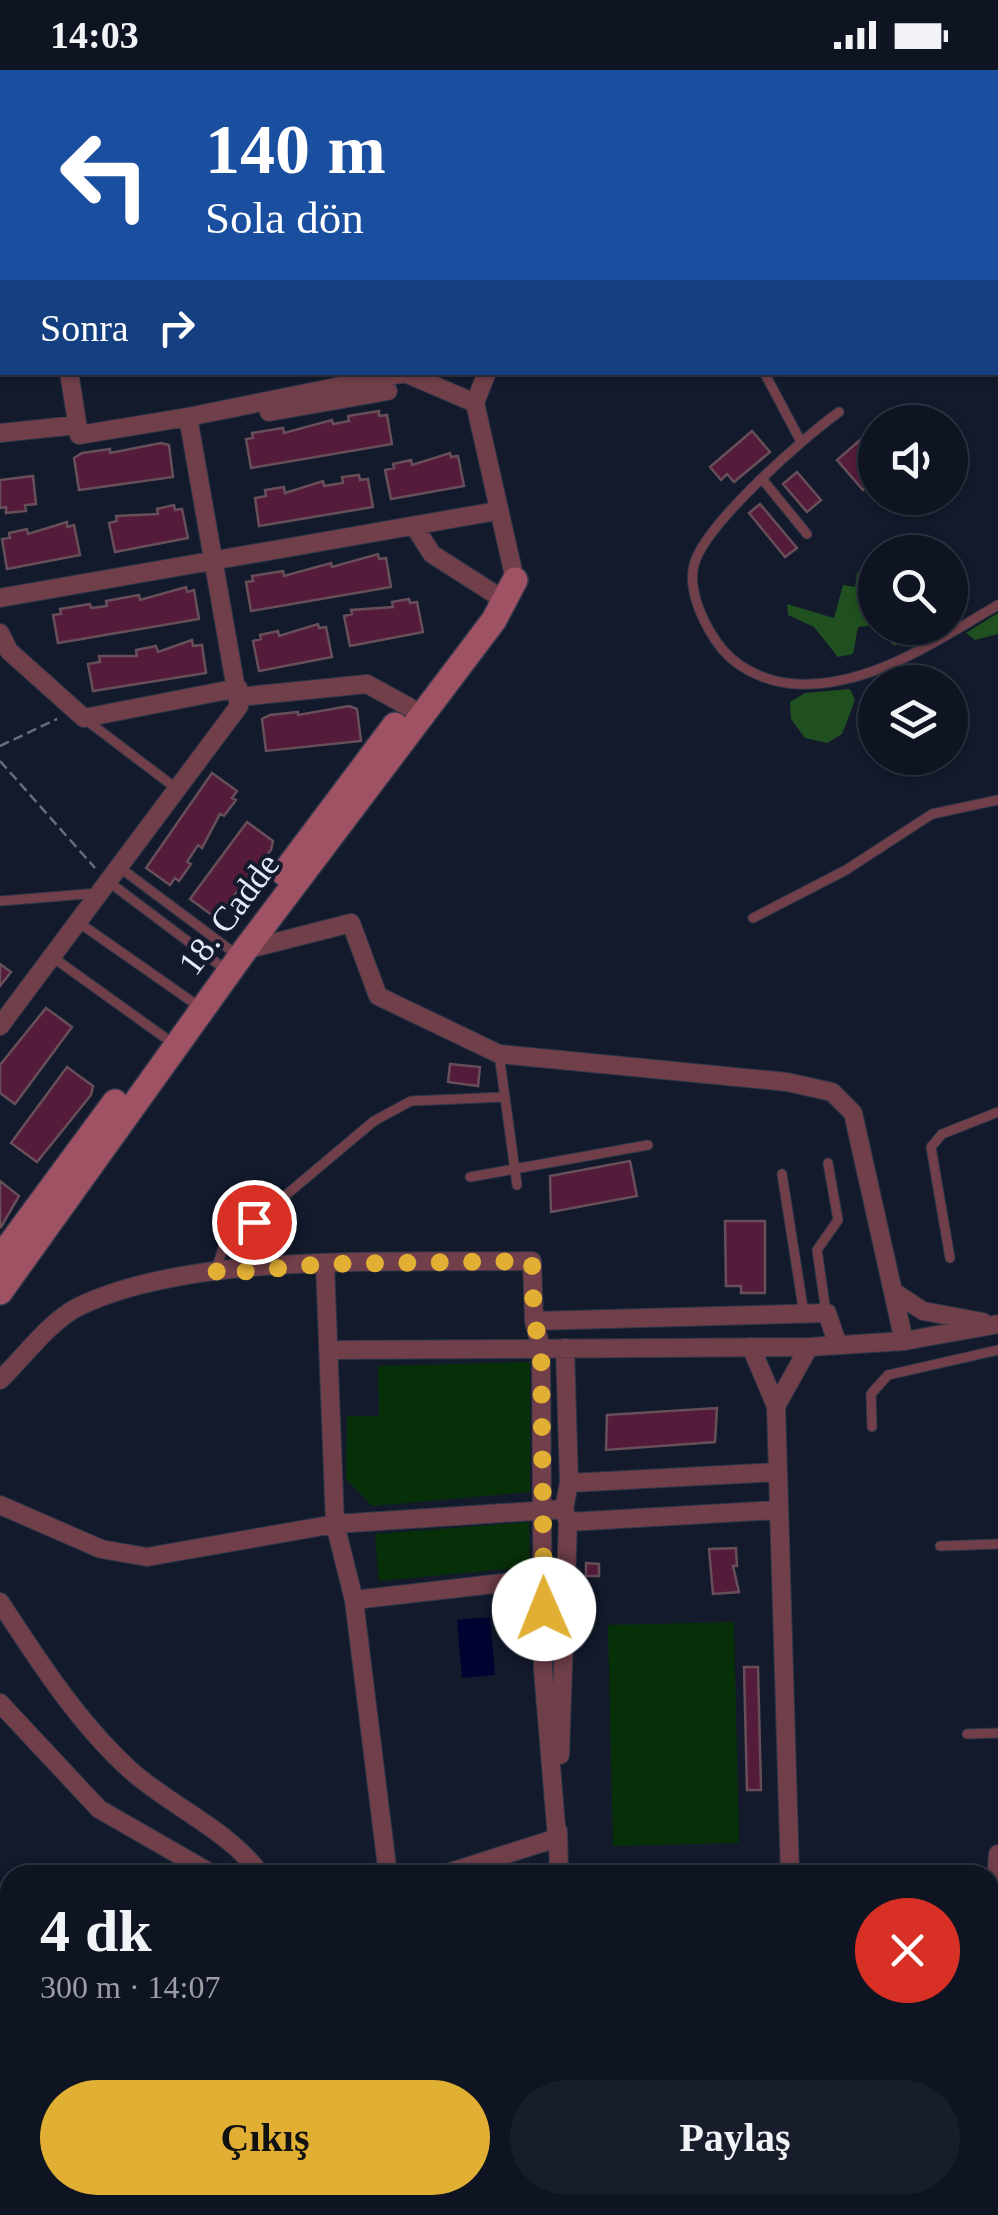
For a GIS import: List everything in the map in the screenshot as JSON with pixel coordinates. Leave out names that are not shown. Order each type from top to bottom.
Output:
[{"type":"street","points":[[69,375],[78,435],[388,391]]},
{"type":"street","points":[[189,422],[392,375]]},
{"type":"street","points":[[412,375],[474,403]]},
{"type":"street","points":[[414,526],[432,554],[504,586],[498,511],[474,403],[486,375]]},
{"type":"street","points":[[0,1026],[240,706],[189,422]]},
{"type":"street","points":[[0,432],[77,425]]},
{"type":"street","points":[[0,598],[498,511]]},
{"type":"street","name":"18. Cadde","points":[[0,1292],[231,954],[409,707],[504,586]]},
{"type":"street","name":"18. Cadde","points":[[0,1258],[190,1001],[494,620],[504,586]]},
{"type":"street","points":[[0,633],[9,650],[78,714],[238,692],[367,684],[409,707]]},
{"type":"street","points":[[231,954],[352,922],[378,996],[499,1054],[786,1082],[832,1092],[853,1113],[904,1342]]},
{"type":"street","points":[[0,1380],[74,1308],[150,1280],[325,1264],[532,1261],[534,1321],[541,1348],[543,1670],[558,1838]]},
{"type":"street","points":[[325,1264],[335,1524],[354,1600],[387,1865]]},
{"type":"street","points":[[894,1292],[923,1311],[998,1324]]},
{"type":"street","points":[[534,1321],[826,1313],[838,1345]]},
{"type":"street","points":[[612,1318],[614,1349]]},
{"type":"street","points":[[331,1350],[809,1347],[904,1342],[998,1324]]},
{"type":"street","points":[[751,1347],[776,1406],[790,1865]]},
{"type":"street","points":[[776,1406],[809,1347]]},
{"type":"street","points":[[559,1865],[569,1483],[565,1348]]},
{"type":"street","points":[[569,1483],[776,1472]]},
{"type":"street","points":[[0,1506],[101,1549],[147,1556],[335,1524],[540,1510],[566,1515],[777,1510]]},
{"type":"street","points":[[354,1600],[566,1576]]},
{"type":"street","points":[[0,1602],[57,1688],[126,1766],[170,1804],[248,1856],[254,1865]]},
{"type":"street","points":[[0,1703],[99,1809],[197,1865]]},
{"type":"street","points":[[473,1865],[558,1838]]},
{"type":"lane","points":[[766,375],[800,440]]},
{"type":"lane","points":[[839,412],[800,440],[703,542],[693,568],[709,632],[736,666],[782,683],[844,679],[913,654],[998,605]]},
{"type":"lane","points":[[763,480],[807,534]]},
{"type":"lane","points":[[78,714],[178,789]]},
{"type":"lane","points":[[753,918],[846,870],[932,814],[998,800]]},
{"type":"lane","points":[[109,881],[231,954]]},
{"type":"lane","points":[[0,901],[109,881],[231,954]]},
{"type":"lane","points":[[78,922],[190,1001]]},
{"type":"lane","points":[[51,956],[164,1037]]},
{"type":"lane","points":[[499,1054],[517,1184]]},
{"type":"lane","points":[[216,1274],[223,1248],[374,1121],[411,1101],[505,1097]]},
{"type":"lane","points":[[950,1258],[931,1147],[942,1134],[998,1112]]},
{"type":"lane","points":[[470,1177],[648,1145]]},
{"type":"lane","points":[[826,1313],[817,1250],[838,1220],[828,1162]]},
{"type":"lane","points":[[782,1174],[804,1314]]},
{"type":"lane","points":[[872,1426],[871,1394],[888,1374],[998,1350]]},
{"type":"lane","points":[[940,1546],[998,1544]]},
{"type":"lane","points":[[967,1734],[998,1733]]},
{"type":"path","points":[[0,746],[78,714]]},
{"type":"path","points":[[0,761],[109,881]]},
{"type":"green space","points":[[857,573],[858,627],[853,654],[838,657],[814,627],[788,615],[787,604],[834,618],[843,585],[855,587]]},
{"type":"green space","points":[[998,613],[998,634],[975,640],[968,632]]},
{"type":"green space","points":[[850,689],[855,700],[842,734],[827,743],[805,738],[791,719],[790,702],[805,693]]},
{"type":"green space","points":[[530,1362],[530,1492],[372,1506],[346,1479],[347,1416],[379,1416],[378,1366]]},
{"type":"green space","points":[[529,1522],[530,1567],[379,1581],[375,1534]]},
{"type":"green space","points":[[734,1622],[739,1843],[613,1846],[608,1625]]},
{"type":"water","points":[[490,1617],[495,1675],[462,1678],[457,1620]]},
{"type":"building","points":[[379,411],[379,416],[387,415],[392,444],[251,468],[246,439],[253,438],[252,433],[283,428],[284,433]]},
{"type":"building","points":[[752,431],[770,452],[734,482],[727,474],[721,480],[710,467]]},
{"type":"building","points":[[858,442],[858,484],[837,460]]},
{"type":"building","points":[[161,443],[169,445],[173,477],[79,490],[74,458],[82,453],[110,449],[110,453]]},
{"type":"building","points":[[450,453],[451,457],[458,456],[464,486],[391,499],[385,470],[394,468],[393,464],[411,460],[412,465]]},
{"type":"building","points":[[797,472],[821,500],[807,512],[783,484]]},
{"type":"building","points":[[359,475],[360,480],[368,479],[373,507],[259,526],[255,498],[266,496],[265,490],[284,487],[285,493],[323,481],[324,486],[343,483],[342,477]]},
{"type":"building","points":[[33,476],[36,504],[25,505],[26,511],[6,513],[6,507],[0,508],[0,480]]},
{"type":"building","points":[[760,504],[797,548],[785,557],[749,513]]},
{"type":"building","points":[[174,505],[175,510],[182,509],[188,538],[115,552],[109,523],[117,521],[116,516],[158,514],[157,509]]},
{"type":"building","points":[[67,522],[67,527],[74,525],[80,555],[7,569],[2,539],[10,538],[9,533],[27,529],[28,534]]},
{"type":"building","points":[[378,554],[379,559],[386,558],[391,587],[251,611],[246,582],[253,581],[252,576],[283,571],[284,576]]},
{"type":"building","points":[[186,587],[187,592],[194,590],[199,619],[58,643],[53,615],[61,614],[60,609],[90,604],[91,608],[107,606],[106,601],[139,595],[140,600]]},
{"type":"building","points":[[409,599],[410,603],[417,602],[423,632],[350,646],[344,616],[352,614],[351,610],[393,607],[392,602]]},
{"type":"building","points":[[318,624],[319,628],[326,627],[332,657],[259,671],[253,641],[261,639],[260,635],[278,631],[279,636]]},
{"type":"building","points":[[192,640],[193,646],[202,645],[206,673],[93,691],[88,664],[100,662],[99,656],[137,656],[136,650],[156,646],[158,652]]},
{"type":"building","points":[[349,706],[357,709],[361,741],[266,751],[262,719]]},
{"type":"building","points":[[212,773],[237,791],[232,798],[236,800],[224,816],[220,814],[202,848],[198,845],[179,881],[175,878],[170,885],[146,868]]},
{"type":"building","points":[[247,822],[273,841],[271,850],[216,918],[190,899]]},
{"type":"building","points":[[0,964],[11,972],[0,986]]},
{"type":"building","points":[[46,1008],[72,1027],[15,1104],[0,1093],[0,1065]]},
{"type":"building","points":[[450,1064],[480,1067],[478,1086],[448,1082]]},
{"type":"building","points":[[67,1067],[93,1086],[91,1095],[37,1162],[11,1143]]},
{"type":"building","points":[[630,1161],[637,1196],[551,1212],[550,1176]]},
{"type":"building","points":[[0,1181],[19,1196],[1,1227],[0,1226]]},
{"type":"building","points":[[725,1221],[765,1221],[765,1293],[741,1293],[741,1286],[726,1286]]},
{"type":"building","points":[[717,1408],[715,1442],[606,1450],[607,1415]]},
{"type":"building","points":[[736,1548],[737,1566],[733,1566],[739,1592],[713,1594],[709,1549]]},
{"type":"building","points":[[586,1563],[599,1564],[599,1576],[586,1576]]},
{"type":"building","points":[[744,1667],[758,1667],[761,1790],[747,1790]]},
{"type":"route","points":[[254,1222],[223,1248],[216,1274],[325,1264],[532,1261],[534,1321],[541,1348],[544,1609]]}]
